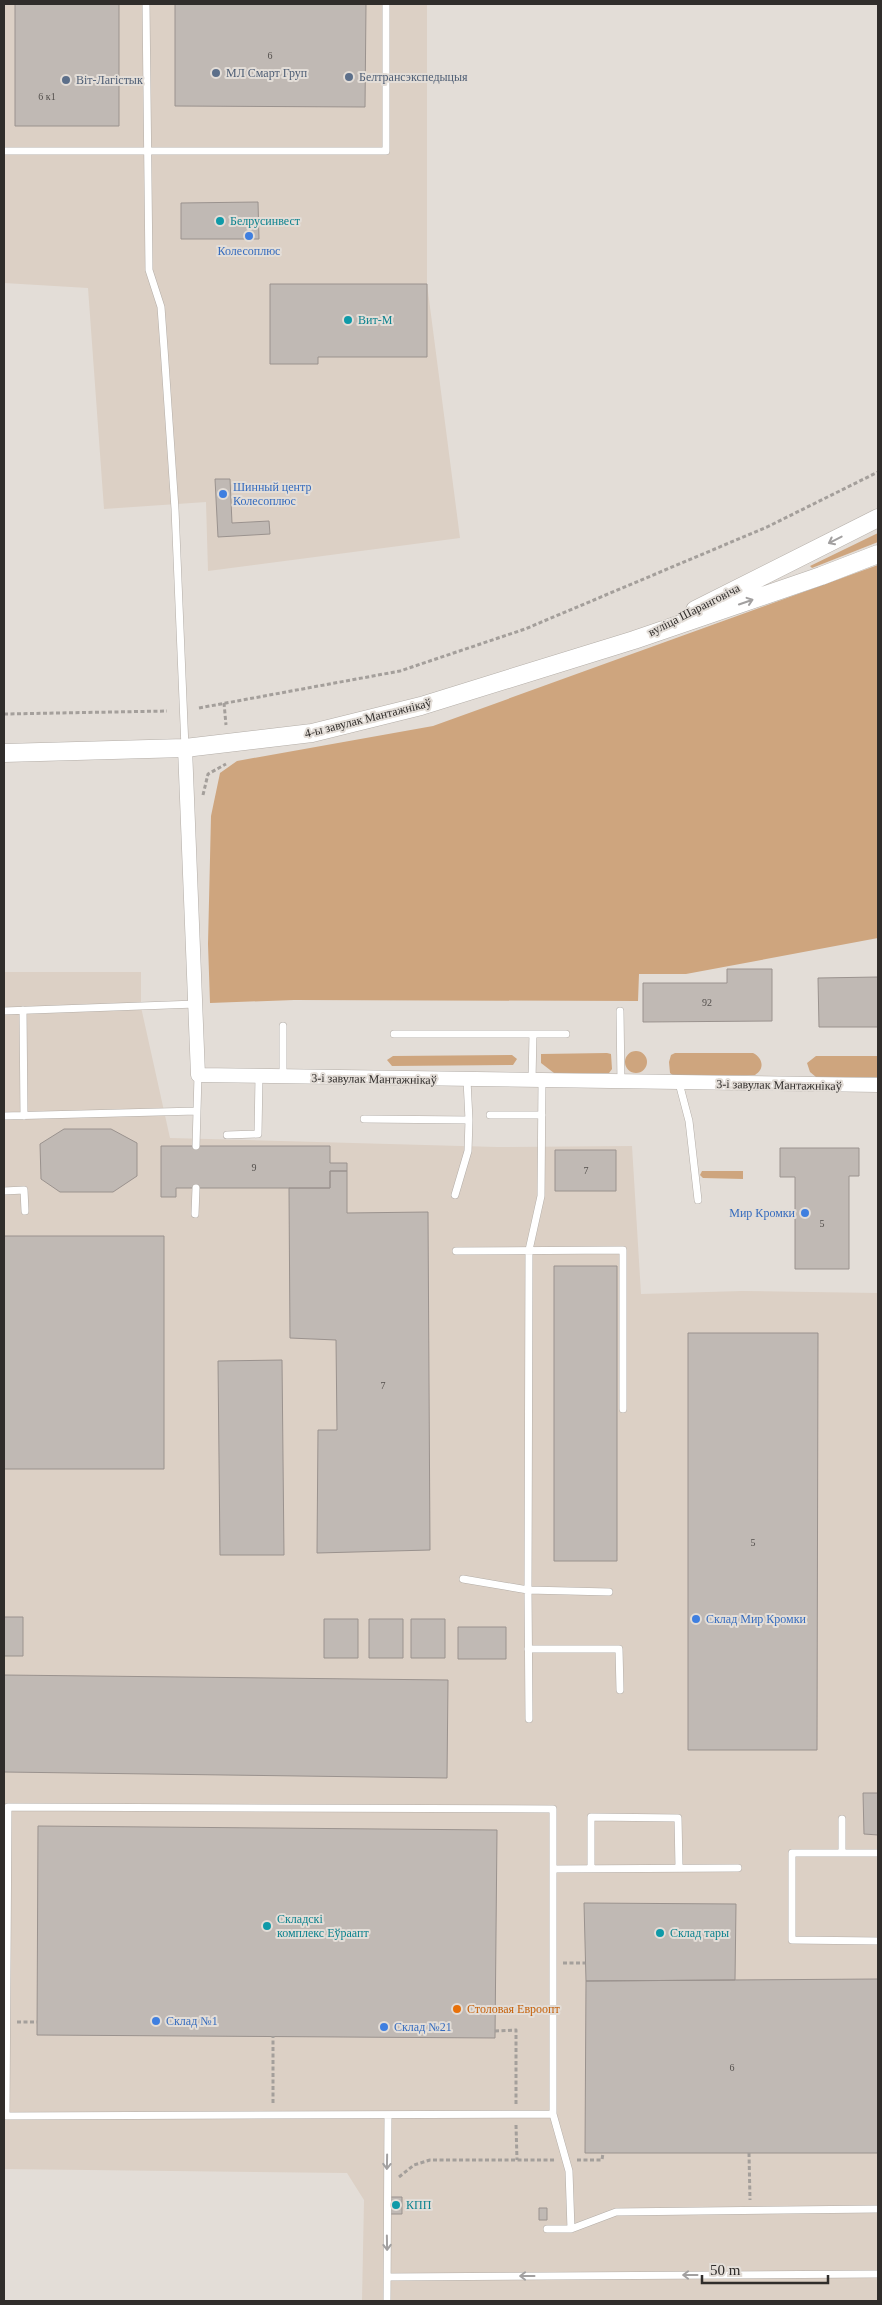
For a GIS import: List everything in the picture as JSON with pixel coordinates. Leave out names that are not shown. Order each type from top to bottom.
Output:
[{"type":"street","name":"вуліца Шаранговіча","points":[[634,640],[878,518]]},
{"type":"street","name":"вуліца Шаранговіча","points":[[634,640],[821,576],[878,554]]},
{"type":"street","name":"4-ы завулак Мантажнікаў","points":[[4,753],[185,748],[312,733],[421,706],[634,640]]},
{"type":"street","points":[[185,748],[198,1075]]},
{"type":"street","name":"3-і завулак Мантажнікаў","points":[[198,1075],[283,1078],[878,1086]]},
{"type":"lane","points":[[146,4],[150,270],[161,307],[175,509],[185,748]]},
{"type":"lane","points":[[4,151],[386,151],[386,4]]},
{"type":"lane","points":[[4,1012],[196,1004]]},
{"type":"lane","points":[[23,1010],[24,1116]]},
{"type":"lane","points":[[620,1011],[621,1082]]},
{"type":"lane","points":[[283,1078],[284,1026]]},
{"type":"lane","points":[[394,1034],[566,1034]]},
{"type":"lane","points":[[529,1719],[529,1250],[540,1196],[542,1115],[533,1034]]},
{"type":"lane","points":[[196,1146],[198,1075]]},
{"type":"lane","points":[[227,1134],[258,1134],[259,1077]]},
{"type":"lane","points":[[455,1194],[468,1151],[467,1080]]},
{"type":"lane","points":[[679,1083],[689,1121],[698,1200]]},
{"type":"lane","points":[[4,1116],[197,1111]]},
{"type":"lane","points":[[490,1115],[542,1115]]},
{"type":"lane","points":[[364,1119],[469,1120]]},
{"type":"lane","points":[[195,1214],[196,1188]]},
{"type":"lane","points":[[4,1191],[24,1190],[25,1211]]},
{"type":"lane","points":[[456,1252],[623,1250],[623,1409]]},
{"type":"lane","points":[[463,1579],[528,1590],[609,1592]]},
{"type":"lane","points":[[528,1649],[619,1649],[620,1690]]},
{"type":"lane","points":[[553,2114],[6,2116],[8,1807],[553,1809],[553,2114],[569,2171],[571,2229]]},
{"type":"lane","points":[[591,1868],[591,1817],[678,1818],[679,1867]]},
{"type":"lane","points":[[842,1819],[842,1853]]},
{"type":"lane","points":[[878,1853],[792,1853],[792,1940],[878,1941]]},
{"type":"lane","points":[[553,1868],[738,1868]]},
{"type":"lane","points":[[388,2116],[388,2301]]},
{"type":"lane","points":[[547,2229],[571,2229],[616,2212],[878,2209]]},
{"type":"lane","points":[[388,2277],[878,2274]]},
{"type":"path","points":[[198,708],[400,671],[525,629],[766,527],[878,472]]},
{"type":"path","points":[[224,703],[226,725]]},
{"type":"path","points":[[4,714],[167,711]]},
{"type":"path","points":[[203,805],[208,774],[226,764]]},
{"type":"path","points":[[553,1963],[585,1963]]},
{"type":"path","points":[[7,2022],[36,2022]]},
{"type":"path","points":[[495,2031],[516,2030],[517,2160]]},
{"type":"path","points":[[272,2116],[273,2036]]},
{"type":"path","points":[[396,2185],[404,2171],[414,2165],[430,2160],[602,2160],[603,2153]]},
{"type":"path","points":[[749,2153],[750,2211]]},
{"type":"shaded area","points":[[4,4],[427,4],[427,284],[460,538],[208,571],[206,502],[104,509],[88,288],[4,283]]},
{"type":"shaded area","points":[[878,533],[878,542],[812,568],[810,566]]},
{"type":"shaded area","points":[[878,565],[878,938],[686,974],[639,974],[638,1001],[294,1000],[210,1003],[208,944],[211,816],[220,773],[237,761],[433,726]]},
{"type":"shaded area","points":[[4,972],[141,972],[141,1007],[170,1138],[497,1147],[632,1146],[641,1294],[742,1291],[878,1293],[878,2301],[362,2301],[364,2200],[347,2173],[4,2169]]},
{"type":"shaded area","points":[[636,1051],[644,1054],[647,1062],[644,1070],[636,1073],[628,1070],[625,1062],[628,1054]]},
{"type":"shaded area","points":[[675,1053],[753,1053],[762,1064],[760,1070],[755,1075],[674,1076],[670,1073],[669,1062],[671,1055]]},
{"type":"shaded area","points":[[541,1054],[611,1054],[612,1069],[609,1073],[554,1073],[541,1063]]},
{"type":"shaded area","points":[[512,1055],[517,1059],[513,1065],[392,1066],[387,1060],[393,1056]]},
{"type":"shaded area","points":[[816,1056],[878,1056],[878,1077],[816,1077],[810,1072],[807,1063]]},
{"type":"shaded area","points":[[702,1171],[743,1171],[743,1179],[703,1178],[700,1175]]},
{"type":"building","points":[[15,4],[119,4],[119,126],[15,126]]},
{"type":"building","points":[[175,4],[366,4],[365,107],[175,106]]},
{"type":"building","name":"Белрусинвест","points":[[258,202],[259,239],[181,239],[181,203]]},
{"type":"building","name":"Вит-М","points":[[270,284],[427,284],[427,357],[318,357],[318,364],[270,364]]},
{"type":"building","points":[[215,479],[230,479],[232,523],[269,521],[270,534],[218,537]]},
{"type":"building","points":[[727,969],[772,969],[772,1021],[643,1022],[643,983],[727,983]]},
{"type":"building","points":[[878,977],[878,1027],[819,1027],[818,978]]},
{"type":"building","points":[[64,1129],[111,1129],[137,1143],[137,1176],[113,1192],[60,1192],[41,1179],[40,1144]]},
{"type":"building","points":[[161,1146],[330,1146],[330,1163],[347,1163],[347,1171],[330,1171],[330,1188],[176,1188],[176,1197],[161,1197]]},
{"type":"building","points":[[780,1148],[859,1148],[859,1176],[849,1176],[849,1269],[795,1269],[795,1177],[780,1177]]},
{"type":"building","points":[[555,1150],[616,1150],[616,1191],[555,1191]]},
{"type":"building","points":[[330,1171],[347,1171],[347,1213],[428,1212],[430,1550],[317,1553],[318,1430],[337,1430],[336,1340],[290,1338],[289,1188],[330,1188]]},
{"type":"building","points":[[4,1236],[164,1236],[164,1469],[4,1469]]},
{"type":"building","points":[[554,1266],[617,1266],[617,1561],[554,1561]]},
{"type":"building","points":[[688,1333],[818,1333],[817,1750],[688,1750]]},
{"type":"building","points":[[282,1360],[284,1555],[220,1555],[218,1361]]},
{"type":"building","points":[[4,1617],[23,1617],[23,1656],[4,1656]]},
{"type":"building","points":[[324,1619],[358,1619],[358,1658],[324,1658]]},
{"type":"building","points":[[369,1619],[403,1619],[403,1658],[369,1658]]},
{"type":"building","points":[[411,1619],[445,1619],[445,1658],[411,1658]]},
{"type":"building","points":[[458,1627],[506,1627],[506,1659],[458,1659]]},
{"type":"building","points":[[4,1675],[448,1680],[447,1778],[4,1772]]},
{"type":"building","points":[[863,1793],[878,1793],[878,1835],[864,1834]]},
{"type":"building","name":"Складскі комплекс Еўраапт","points":[[38,1826],[497,1830],[495,2038],[37,2035]]},
{"type":"building","name":"Склад тары","points":[[584,1903],[736,1904],[735,1980],[586,1981]]},
{"type":"building","points":[[878,1979],[878,2153],[585,2153],[586,1981]]},
{"type":"building","name":"КПП","points":[[390,2197],[402,2197],[402,2214],[390,2214]]},
{"type":"building","points":[[539,2208],[547,2208],[547,2220],[539,2220]]},
{"type":"place","name":"МЛ Смарт Груп","points":[[216,73]]},
{"type":"place","name":"Белтрансэкспедыцыя","points":[[349,77]]},
{"type":"place","name":"Віт-Лагістык","points":[[66,80]]},
{"type":"place","name":"Белрусинвест","points":[[220,221]]},
{"type":"place","name":"Колесоплюс","points":[[249,236]]},
{"type":"place","name":"Вит-М","points":[[348,320]]},
{"type":"place","name":"Шинный центр Колесоплюс","points":[[223,494]]},
{"type":"place","name":"Мир Кромки","points":[[805,1213]]},
{"type":"place","name":"Склад Мир Кромки","points":[[696,1619]]},
{"type":"place","name":"Складскі комплекс Еўраапт","points":[[267,1926]]},
{"type":"place","name":"Склад тары","points":[[660,1933]]},
{"type":"place","name":"Столовая Евроопт","points":[[457,2009]]},
{"type":"place","name":"Склад №1","points":[[156,2021]]},
{"type":"place","name":"Склад №21","points":[[384,2027]]},
{"type":"place","name":"КПП","points":[[396,2205]]}]
